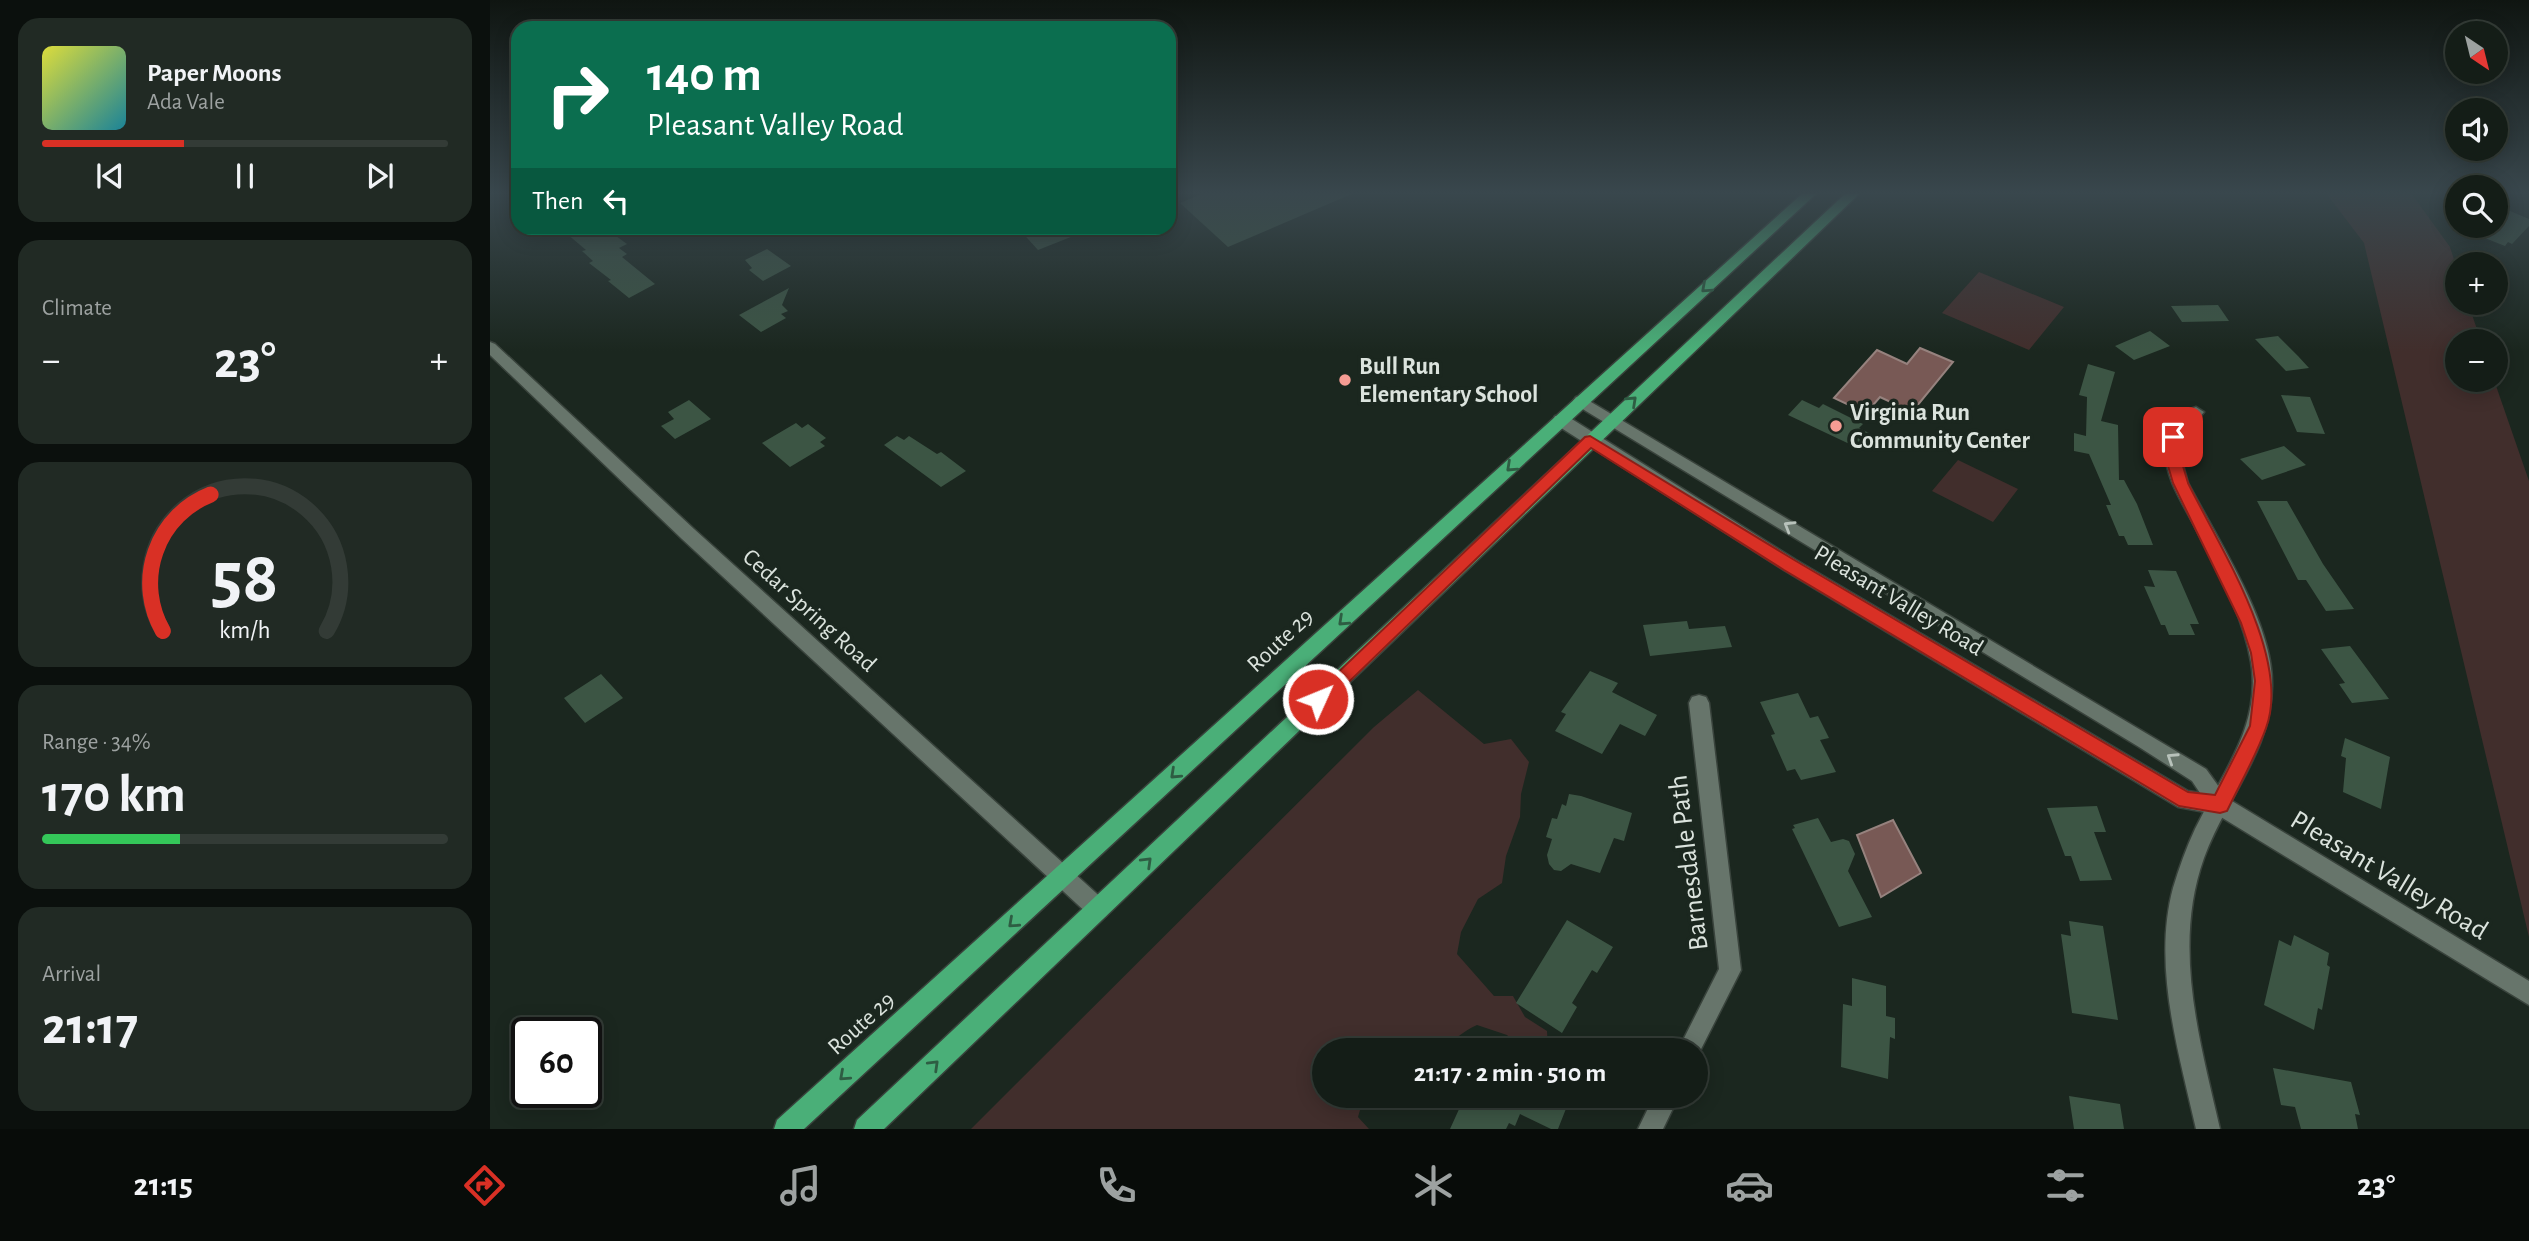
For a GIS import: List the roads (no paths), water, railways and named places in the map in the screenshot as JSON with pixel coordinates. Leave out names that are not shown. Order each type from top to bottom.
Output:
[{"type":"main road","name":"Route 29","points":[[786,1129],[1753,246]]},
{"type":"main road","points":[[866,1129],[1798,246]]},
{"type":"street","name":"Cedar Spring Road","points":[[490,347],[697,543],[1098,909]]},
{"type":"street","name":"Pleasant Valley Road","points":[[1581,401],[2146,741],[2199,775],[2220,805]]},
{"type":"street","points":[[2196,411],[2178,428],[2173,437],[2175,466],[2180,483],[2249,623],[2259,653],[2263,681],[2259,726],[2193,857],[2183,892],[2178,929],[2181,999],[2208,1129]]},
{"type":"street","name":"Pleasant Valley Road","points":[[1561,420],[1590,441],[1790,565],[2185,800],[2220,805],[2529,993]]},
{"type":"street","name":"Barnesdale Path","points":[[1696,1038],[1730,970],[1699,703]]},
{"type":"street","points":[[1650,1129],[1661,1108]]},
{"type":"place","name":"Bull Run Elementary School","points":[[1345,380]]},
{"type":"place","name":"Virginia Run Community Center","points":[[1836,426]]}]
